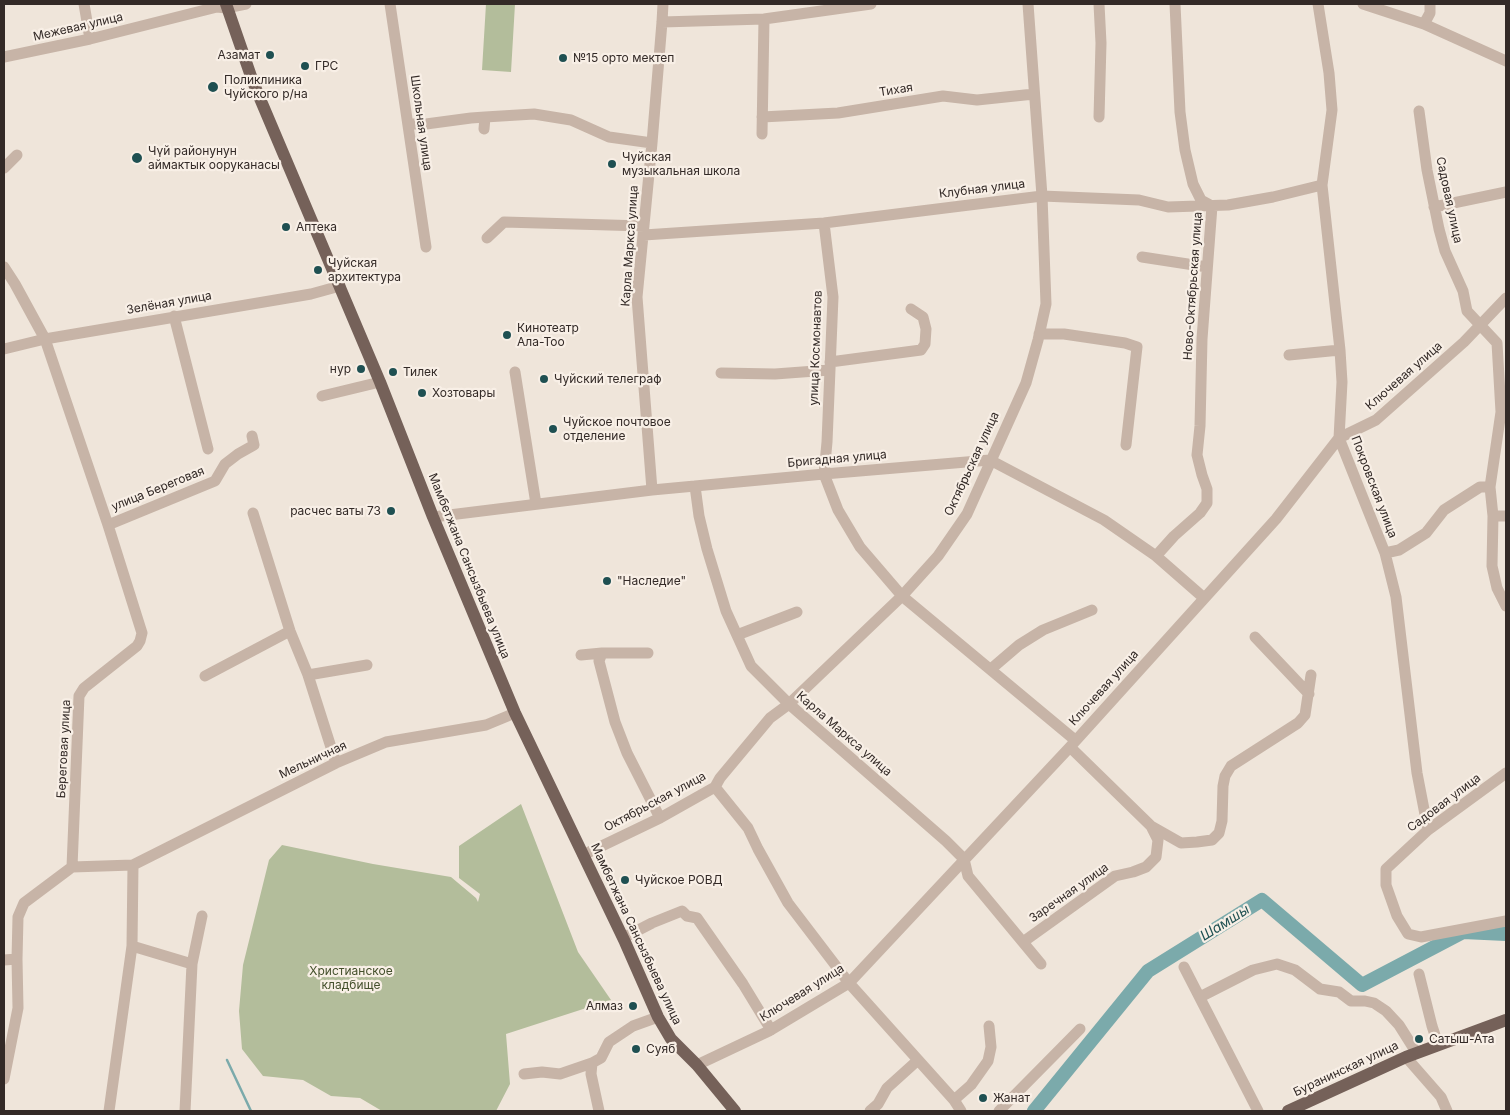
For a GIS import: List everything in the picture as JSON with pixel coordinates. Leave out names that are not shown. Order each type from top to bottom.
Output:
[{"type":"main road","name":"Мамбетжана Сансызбыева улица","points":[[226,6],[253,82],[380,382],[433,517],[515,713],[623,938],[658,1017],[671,1039],[735,1111]]},
{"type":"main road","name":"Буранинская улица","points":[[1288,1111],[1411,1055],[1506,1020]]},
{"type":"street","points":[[84,4],[90,40]]},
{"type":"street","name":"Межевая улица","points":[[4,57],[90,40],[217,7],[246,4]]},
{"type":"street","name":"Школьная улица","points":[[390,4],[426,247]]},
{"type":"street","name":"Карла Маркса улица","points":[[652,490],[637,297],[663,4]]},
{"type":"street","points":[[662,22],[764,19],[871,4]]},
{"type":"street","name":"Октябрьская улица","points":[[583,855],[660,818],[715,788],[720,778],[770,718],[788,704],[902,596],[938,556],[967,514],[1026,383],[1046,304],[1042,196],[1028,4]]},
{"type":"street","points":[[1099,4],[1101,43],[1099,117]]},
{"type":"street","name":"Ново-Октябрьская улица","points":[[1156,556],[1174,536],[1200,513],[1207,503],[1207,489],[1198,455],[1202,339],[1212,206],[1201,200],[1193,184],[1185,150],[1180,112],[1175,4]]},
{"type":"street","name":"Покровская улица","points":[[1318,4],[1329,73],[1332,110],[1322,185],[1340,350],[1342,382],[1339,438],[1385,553],[1396,597],[1417,773],[1428,830]]},
{"type":"street","points":[[1363,4],[1424,24],[1506,61]]},
{"type":"street","points":[[1424,24],[1430,13],[1430,4]]},
{"type":"street","points":[[762,134],[764,19]]},
{"type":"street","name":"Тихая","points":[[762,118],[838,113],[944,96],[977,100],[1034,94]]},
{"type":"street","name":"Садовая улица","points":[[1419,111],[1434,207],[1445,251],[1463,291],[1468,311],[1479,326],[1497,343],[1501,412],[1490,487],[1493,516],[1492,566],[1497,588],[1506,606]]},
{"type":"street","points":[[408,124],[426,124],[471,118],[485,123],[534,114],[571,120],[609,138],[652,143]]},
{"type":"street","points":[[4,168],[17,155]]},
{"type":"street","name":"Клубная улица","points":[[488,238],[504,222],[644,230],[824,222],[1042,196],[1139,200],[1168,207],[1212,206],[1273,197],[1322,185]]},
{"type":"street","points":[[1434,207],[1506,192]]},
{"type":"street","name":"улица Космонавтов","points":[[824,222],[833,297],[824,474]]},
{"type":"street","points":[[1142,257],[1207,267]]},
{"type":"street","name":"Береговая улица","points":[[4,267],[45,339],[108,525],[142,633],[137,646],[84,688],[79,696],[72,867]]},
{"type":"street","name":"Зелёная улица","points":[[4,349],[45,339],[311,294],[340,286]]},
{"type":"street","name":"Ключевая улица","points":[[697,1066],[771,1030],[848,983],[1072,744],[1276,519],[1339,438],[1376,420],[1464,342],[1506,298]]},
{"type":"street","points":[[721,373],[775,374],[921,350],[925,344],[926,329],[922,317],[911,309]]},
{"type":"street","points":[[174,316],[208,449]]},
{"type":"street","points":[[1039,334],[1064,334],[1125,343],[1137,347],[1126,445]]},
{"type":"street","points":[[1289,356],[1340,350]]},
{"type":"street","points":[[515,372],[536,504]]},
{"type":"street","points":[[322,396],[380,382]]},
{"type":"street","name":"улица Береговая","points":[[108,525],[215,481],[225,464],[238,454],[254,446],[252,436]]},
{"type":"street","points":[[990,460],[1104,520],[1156,556],[1204,598]]},
{"type":"street","name":"Бригадная улица","points":[[433,517],[652,490],[990,460]]},
{"type":"street","points":[[824,474],[838,510],[860,546],[902,596],[991,669],[1072,744],[1155,828],[1181,843],[1212,840],[1219,833],[1222,821],[1225,776],[1231,766],[1298,723],[1305,715],[1311,675]]},
{"type":"street","name":"Карла Маркса улица","points":[[695,486],[699,516],[707,549],[726,611],[751,666],[788,704],[946,841],[964,859],[968,876],[1041,964]]},
{"type":"street","points":[[1385,553],[1399,550],[1426,533],[1444,510],[1480,487],[1490,487]]},
{"type":"street","points":[[253,513],[290,631],[308,675],[336,763]]},
{"type":"street","points":[[1493,516],[1506,516]]},
{"type":"street","points":[[991,669],[1019,645],[1043,630],[1092,610]]},
{"type":"street","points":[[737,635],[797,612]]},
{"type":"street","points":[[205,676],[290,631]]},
{"type":"street","points":[[1255,637],[1309,694]]},
{"type":"street","points":[[602,653],[598,661],[615,722],[627,753],[660,818]]},
{"type":"street","points":[[581,655],[648,653]]},
{"type":"street","points":[[308,675],[367,665]]},
{"type":"street","name":"Мельничная","points":[[72,867],[133,865],[336,763],[386,742],[486,725],[515,713]]},
{"type":"street","name":"Садовая улица","points":[[1506,773],[1428,830],[1386,869],[1386,885],[1397,916],[1408,934],[1421,936],[1506,921]]},
{"type":"street","points":[[715,788],[748,828],[788,903],[848,983],[954,1100],[961,1111]]},
{"type":"street","name":"Заречная улица","points":[[1023,942],[1115,876],[1146,867],[1156,857],[1158,840],[1155,828]]},
{"type":"street","points":[[109,1111],[132,946],[133,865]]},
{"type":"street","points":[[4,1079],[6,1052],[18,1008],[18,917],[24,903],[72,867]]},
{"type":"street","points":[[623,938],[682,910],[687,916],[697,918],[743,984],[771,1030]]},
{"type":"street","points":[[185,1111],[192,964],[202,916]]},
{"type":"street","points":[[132,946],[192,964]]},
{"type":"street","points":[[4,960],[17,959]]},
{"type":"street","name":"Буранинская улица","points":[[1200,998],[1253,970],[1277,964],[1294,970],[1320,989],[1339,992],[1351,1001],[1366,1000],[1386,1011],[1399,1025],[1411,1055]]},
{"type":"street","points":[[1184,967],[1258,1111]]},
{"type":"street","points":[[1419,974],[1438,1044]]},
{"type":"street","points":[[524,1074],[542,1072],[560,1074],[592,1063],[601,1058],[609,1042],[633,1026],[658,1017]]},
{"type":"street","points":[[954,1100],[971,1085],[988,1061],[991,1047],[989,1026]]},
{"type":"street","points":[[999,1111],[1080,1029]]},
{"type":"street","points":[[1411,1055],[1441,1097],[1448,1111]]},
{"type":"street","points":[[870,1111],[878,1104],[887,1088],[918,1060]]},
{"type":"street","points":[[592,1063],[591,1074],[599,1111]]},
{"type":"green space","points":[[486,4],[515,4],[511,72],[482,70]]},
{"type":"green space","name":"Христианское кладбище","points":[[521,804],[578,952],[611,1000],[506,1034],[510,1084],[496,1111],[382,1111],[360,1098],[331,1096],[303,1080],[263,1076],[242,1049],[239,1011],[243,965],[269,860],[282,845],[373,864],[451,877],[476,898],[478,902],[480,894],[459,878],[459,846]]},
{"type":"waterway","name":"Шамшы","points":[[1034,1111],[1148,971],[1262,900],[1362,985],[1463,932],[1506,934]]},
{"type":"waterway","points":[[227,1060],[251,1111]]},
{"type":"place","name":"Азамат","points":[[270,55]]},
{"type":"place","name":"№15 орто мектеп","points":[[563,58]]},
{"type":"place","name":"ГРС","points":[[305,66]]},
{"type":"place","name":"Поликлиника Чуйского р/на","points":[[213,87]]},
{"type":"place","name":"Чүй районунун аймактык ооруканасы","points":[[137,158]]},
{"type":"place","name":"Чуйская музыкальная школа","points":[[612,164]]},
{"type":"place","name":"Аптека","points":[[286,227]]},
{"type":"place","name":"Чуйская архитектура","points":[[318,270]]},
{"type":"place","name":"Кинотеатр Ала-Тоо","points":[[507,335]]},
{"type":"place","name":"нур","points":[[361,369]]},
{"type":"place","name":"Тилек","points":[[393,372]]},
{"type":"place","name":"Чуйский телеграф","points":[[544,379]]},
{"type":"place","name":"Хозтовары","points":[[422,393]]},
{"type":"place","name":"Чуйское почтовое отделение","points":[[553,429]]},
{"type":"place","name":"расчес ваты 73","points":[[391,511]]},
{"type":"place","name":"\"Наследие\"","points":[[607,581]]},
{"type":"place","name":"Чуйское РОВД","points":[[625,880]]},
{"type":"place","name":"Алмаз","points":[[633,1006]]},
{"type":"place","name":"Сатыш-Ата","points":[[1419,1039]]},
{"type":"place","name":"Суяб","points":[[636,1049]]},
{"type":"place","name":"Жанат","points":[[983,1098]]}]
